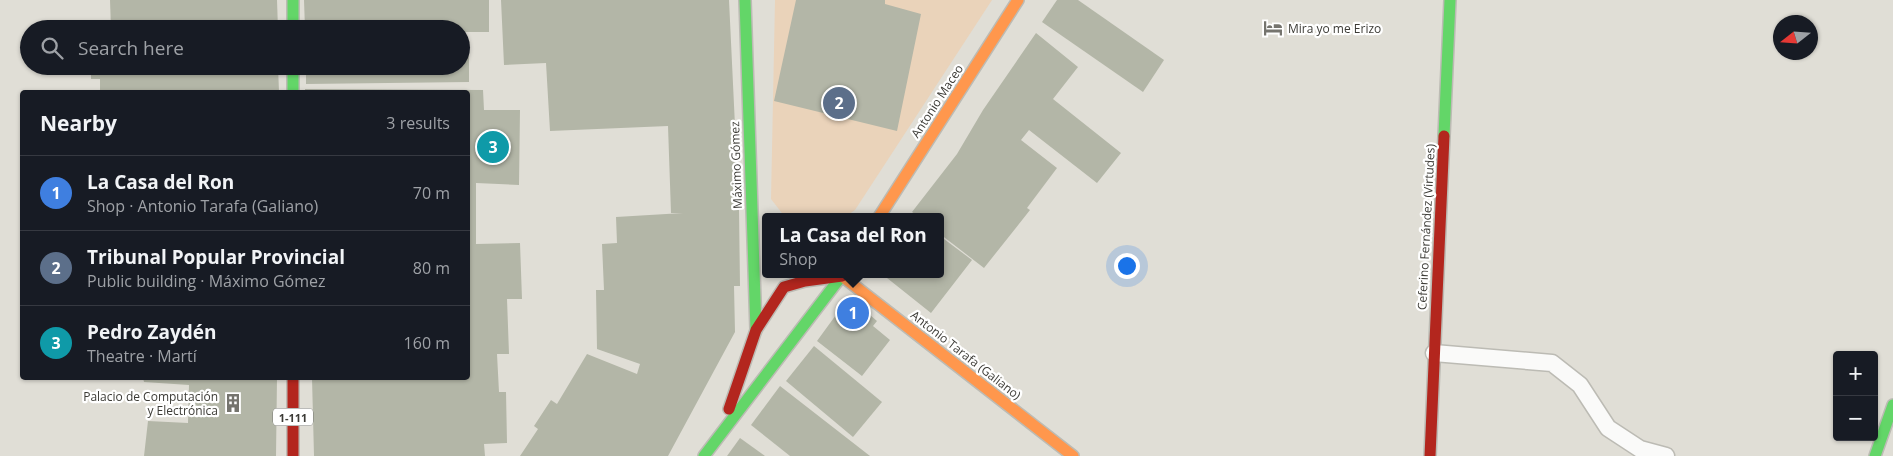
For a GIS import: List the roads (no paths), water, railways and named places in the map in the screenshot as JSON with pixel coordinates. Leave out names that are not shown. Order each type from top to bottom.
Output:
[{"type":"main road","points":[[293,0],[293,20]]},
{"type":"main road","name":"Máximo Gómez","points":[[745,0],[756,330]]},
{"type":"main road","name":"Antonio Maceo","points":[[882,213],[1018,0]]},
{"type":"main road","name":"Ceferino Fernández (Virtudes)","points":[[1430,456],[1450,0]]},
{"type":"main road","points":[[293,75],[293,90]]},
{"type":"main road","points":[[719,433],[756,330],[784,287],[824,278]]},
{"type":"main road","points":[[704,456],[719,433],[807,323],[840,278]]},
{"type":"main road","name":"Antonio Tarafa (Galiano)","points":[[846,278],[1073,456]]},
{"type":"main road","name":"1-111","points":[[293,380],[294,456]]},
{"type":"main road","points":[[1875,456],[1893,404]]},
{"type":"lane","points":[[1434,353],[1552,363],[1580,385],[1608,428],[1640,449],[1666,456]]},
{"type":"place","name":"Mira yo me Erizo","points":[[1273,28]]},
{"type":"place","name":"Tribunal Popular Provincial","points":[[839,103]]},
{"type":"place","name":"Pedro Zaydén","points":[[493,147]]},
{"type":"place","name":"La Casa del Ron","points":[[853,313]]},
{"type":"place","name":"Palacio de Computación y Electrónica","points":[[233,403]]}]
